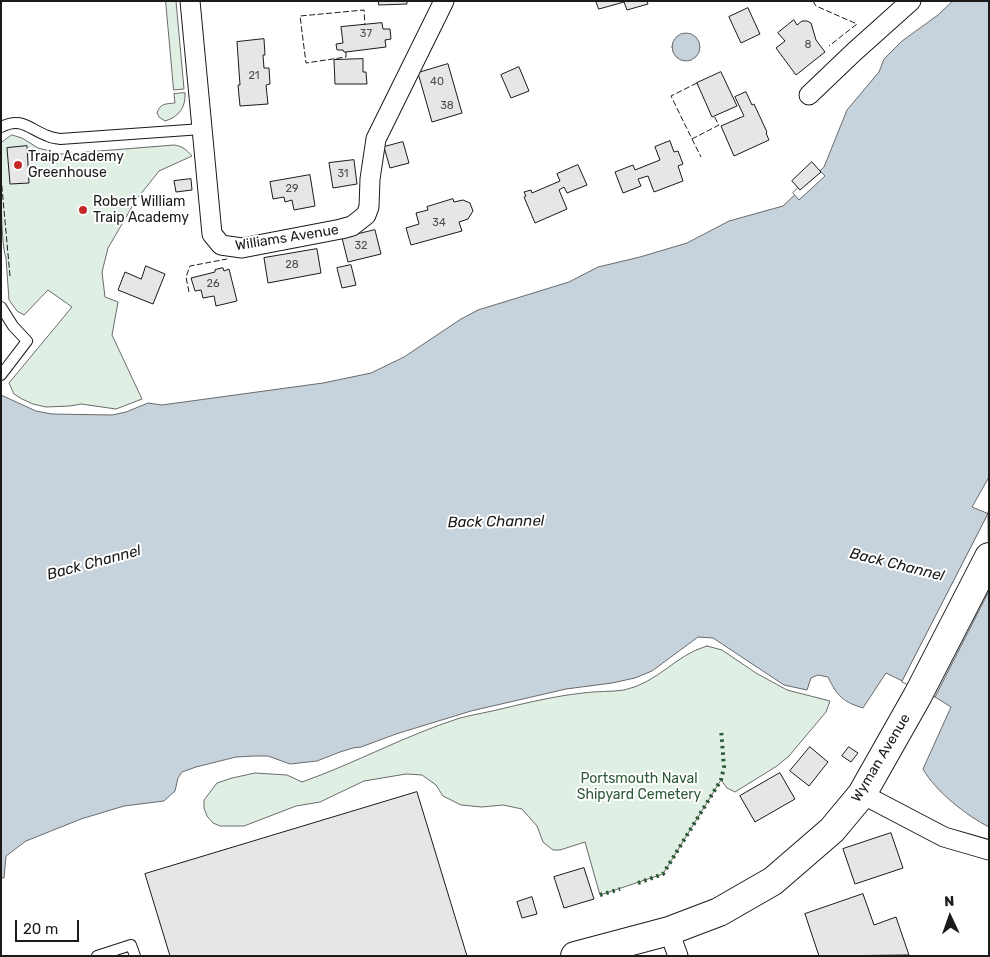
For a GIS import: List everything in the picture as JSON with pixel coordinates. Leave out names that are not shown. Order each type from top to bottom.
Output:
[{"type":"street","name":"Williams Avenue","points":[[190,1],[212,234],[221,246],[242,248],[352,226],[366,215],[369,207],[372,159],[380,128],[444,1]]},
{"type":"street","points":[[809,95],[911,1]]},
{"type":"street","name":"Wyman Avenue","points":[[575,956],[673,943],[719,912],[772,881],[832,830],[862,794],[918,695],[989,556]]},
{"type":"street","points":[[862,794],[944,837],[989,850]]},
{"type":"lane","points":[[1,127],[7,124],[20,123],[32,127],[46,136],[60,139],[202,129]]},
{"type":"lane","points":[[1,307],[13,326],[28,341],[1,375]]},
{"type":"lane","points":[[97,956],[132,945],[135,956]]},
{"type":"green space","points":[[166,1],[176,1],[184,89],[174,90]]},
{"type":"green space","points":[[185,93],[183,107],[178,114],[165,121],[159,117],[157,113],[162,106],[175,103],[174,94]]},
{"type":"green space","points":[[12,135],[22,138],[38,148],[62,154],[174,145],[184,149],[192,156],[159,171],[136,200],[108,248],[102,272],[105,297],[118,302],[112,335],[142,399],[116,409],[81,404],[46,407],[33,404],[14,394],[9,383],[72,307],[48,290],[24,315],[17,311],[9,300],[2,221],[1,143]]},
{"type":"green space","name":"Portsmouth Naval Shipyard Cemetery","points":[[707,646],[722,650],[756,673],[787,690],[830,701],[826,712],[789,756],[777,766],[735,792],[727,788],[721,780],[663,874],[600,895],[585,842],[560,850],[553,850],[543,842],[537,826],[522,809],[503,805],[482,807],[461,805],[443,796],[436,785],[422,775],[406,774],[364,781],[320,802],[296,806],[244,826],[220,826],[213,823],[207,816],[204,808],[204,800],[217,783],[232,778],[255,773],[287,775],[302,782],[420,732],[460,718],[553,697],[588,692],[624,690],[636,686],[657,675],[685,656]]},
{"type":"water","name":"Back Channel","points":[[953,1],[989,1],[989,477],[972,507],[989,514],[989,827],[952,802],[935,786],[923,769],[951,707],[886,673],[863,708],[841,697],[834,689],[828,677],[818,675],[811,678],[807,690],[784,685],[713,638],[698,637],[652,671],[635,678],[566,689],[471,711],[317,761],[290,764],[268,756],[255,756],[236,757],[196,767],[182,772],[178,778],[175,791],[164,801],[124,806],[81,819],[26,841],[6,856],[4,878],[1,878],[1,395],[36,411],[52,414],[112,415],[126,412],[148,403],[162,405],[323,383],[371,373],[404,357],[461,319],[478,310],[569,282],[598,267],[687,243],[729,221],[783,206],[824,167],[847,110],[879,72],[884,59],[902,41],[938,15]]},
{"type":"water","points":[[686,33],[696,37],[700,47],[696,57],[686,61],[676,57],[672,47],[676,37]]},
{"type":"pier","points":[[818,169],[825,176],[799,200],[793,193]]},
{"type":"pier","points":[[988,514],[989,591],[935,697],[902,682]]},
{"type":"building","points":[[379,1],[407,1],[407,4],[379,5]]},
{"type":"building","points":[[596,1],[647,1],[648,4],[627,10],[624,2],[599,9]]},
{"type":"building","points":[[748,8],[760,34],[741,43],[729,17]]},
{"type":"building","points":[[794,20],[797,25],[802,21],[811,23],[816,40],[825,52],[796,75],[776,48],[785,41],[778,33]]},
{"type":"building","points":[[382,23],[383,29],[390,29],[391,39],[385,40],[386,47],[346,52],[337,50],[336,44],[343,43],[341,27]]},
{"type":"building","points":[[264,39],[264,68],[269,68],[270,84],[266,85],[268,104],[240,106],[237,42]]},
{"type":"building","points":[[363,59],[363,72],[366,72],[367,84],[335,84],[334,60]]},
{"type":"building","points":[[448,64],[462,113],[432,122],[418,73]]},
{"type":"building","points":[[519,67],[529,91],[511,98],[501,75]]},
{"type":"building","points":[[721,72],[737,106],[712,117],[697,83]]},
{"type":"building","points":[[746,92],[752,105],[754,104],[769,140],[734,156],[721,126],[744,116],[735,97]]},
{"type":"building","points":[[670,141],[674,152],[678,151],[683,164],[678,166],[683,181],[654,192],[648,176],[638,179],[641,186],[623,193],[615,172],[633,165],[635,170],[660,160],[655,147]]},
{"type":"building","points":[[403,142],[409,163],[390,168],[384,147]]},
{"type":"building","name":"Traip Academy Greenhouse","points":[[27,146],[29,183],[10,184],[7,148]]},
{"type":"building","points":[[354,160],[357,184],[333,188],[329,163]]},
{"type":"building","points":[[812,162],[821,172],[800,190],[792,181]]},
{"type":"building","points":[[578,165],[587,185],[567,193],[564,187],[559,190],[567,209],[535,223],[524,197],[526,196],[524,192],[531,190],[532,193],[560,181],[557,174]]},
{"type":"building","points":[[310,175],[315,206],[294,210],[292,200],[285,202],[284,197],[273,199],[270,182]]},
{"type":"building","points":[[191,179],[192,190],[176,192],[174,181]]},
{"type":"building","points":[[453,199],[454,202],[463,200],[470,203],[473,211],[468,219],[459,222],[462,231],[411,245],[406,228],[419,224],[416,213],[428,210],[427,207]]},
{"type":"building","points":[[375,230],[381,254],[348,262],[342,238]]},
{"type":"building","points":[[317,249],[321,273],[268,283],[264,258]]},
{"type":"building","points":[[351,265],[356,285],[342,288],[337,268]]},
{"type":"building","points":[[146,266],[165,274],[153,304],[118,290],[125,272],[141,279]]},
{"type":"building","points":[[223,268],[224,271],[229,269],[237,301],[216,306],[214,296],[203,298],[201,290],[195,291],[191,278]]},
{"type":"building","points":[[810,747],[828,762],[809,786],[790,771]]},
{"type":"building","points":[[849,747],[858,753],[851,762],[842,756]]},
{"type":"building","points":[[780,773],[795,799],[755,822],[740,796]]},
{"type":"building","points":[[417,792],[467,956],[170,956],[145,874]]},
{"type":"building","points":[[891,833],[903,868],[855,884],[843,849]]},
{"type":"building","points":[[584,868],[594,899],[564,908],[554,877]]},
{"type":"building","points":[[863,894],[874,925],[896,917],[909,955],[819,956],[805,914]]},
{"type":"building","points":[[532,897],[537,914],[522,918],[517,902]]},
{"type":"hedge","points":[[638,883],[663,874],[721,780],[724,767],[721,729]]},
{"type":"hedge","points":[[600,895],[620,889]]},
{"type":"fence","points":[[813,1],[816,6],[857,24],[829,46]]},
{"type":"fence","points":[[346,52],[346,57],[306,63],[300,16],[364,10],[365,25]]},
{"type":"fence","points":[[697,83],[671,96],[692,139],[719,125],[714,116]]},
{"type":"fence","points":[[692,139],[701,157]]},
{"type":"fence","points":[[1,177],[10,276]]},
{"type":"fence","points":[[189,292],[186,277],[190,266],[227,259]]},
{"type":"fence","points":[[988,514],[989,507]]},
{"type":"place","name":"Traip Academy Greenhouse","points":[[18,165]]},
{"type":"place","name":"Robert William Traip Academy","points":[[83,210]]}]
